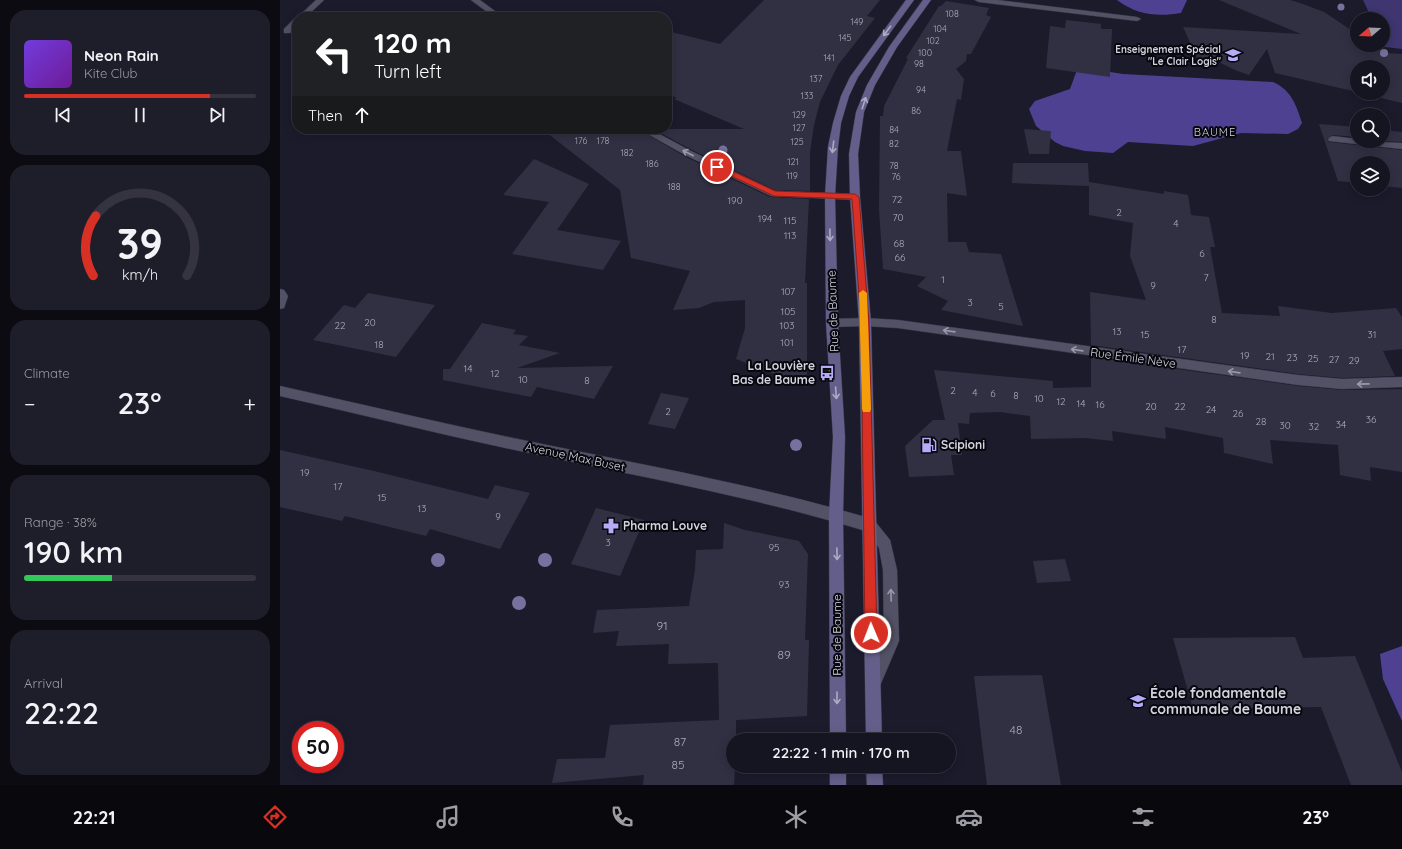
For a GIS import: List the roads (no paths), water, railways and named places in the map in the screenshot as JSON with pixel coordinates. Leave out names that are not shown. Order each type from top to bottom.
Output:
[{"type":"main road","name":"Rue de Baume","points":[[838,733],[836,514],[839,437],[832,323],[830,196],[832,147],[845,96],[854,77],[910,0]]},
{"type":"main road","points":[[874,733],[865,322],[855,197],[853,147],[857,124],[865,98],[887,58],[927,0]]},
{"type":"main road","points":[[838,773],[838,785]]},
{"type":"main road","points":[[874,773],[874,785]]},
{"type":"street","points":[[307,12],[320,0]]},
{"type":"street","points":[[475,0],[492,12]]},
{"type":"street","points":[[979,0],[1137,19]]},
{"type":"street","points":[[287,31],[292,26]]},
{"type":"street","points":[[652,134],[688,153],[774,194],[855,197]]},
{"type":"street","points":[[1332,138],[1402,146]]},
{"type":"street","points":[[280,293],[283,296],[280,305]]},
{"type":"street","name":"Rue Émile Nève","points":[[832,323],[865,322],[898,324],[1298,380],[1342,384],[1402,382]]},
{"type":"street","name":"Avenue Max Buset","points":[[280,390],[531,448],[746,492],[836,514],[869,525]]},
{"type":"street","points":[[869,525],[885,545],[890,570],[892,641],[872,686]]},
{"type":"place","name":"Enseignement Spécial \"Le Clair Logis\"","points":[[1233,55]]},
{"type":"place","name":"La Louvière Bas de Baume","points":[[827,373]]},
{"type":"place","name":"Scipioni","points":[[929,445]]},
{"type":"place","name":"Pharma Louve","points":[[611,526]]},
{"type":"place","name":"École fondamentale communale de Baume","points":[[1138,701]]},
{"type":"district","name":"BAUME","points":[[1215,132]]}]
